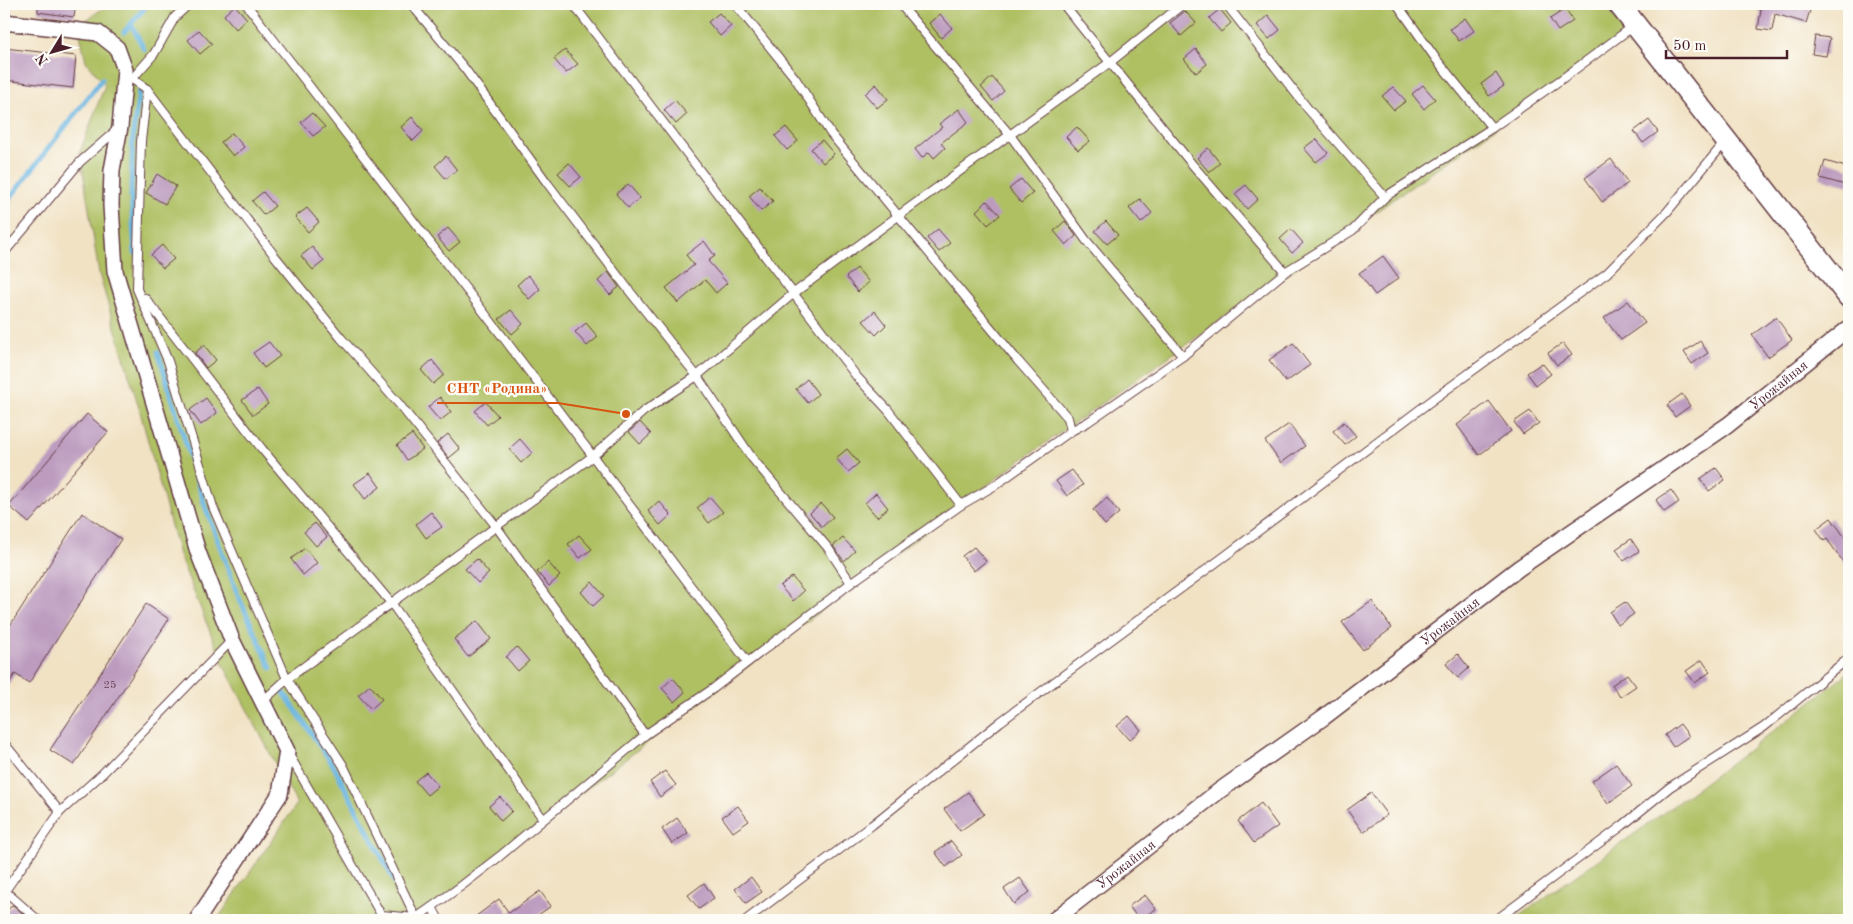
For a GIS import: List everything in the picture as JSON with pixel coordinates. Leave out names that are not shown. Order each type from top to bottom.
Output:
[{"type":"street","points":[[1619,4],[1849,297]]},
{"type":"street","points":[[4,22],[98,32],[117,48],[128,75],[112,179],[111,204],[114,271],[198,552],[232,640],[287,751],[280,794],[197,920]]},
{"type":"street","name":"Урожайная","points":[[1054,920],[1219,792],[1324,717],[1518,568],[1728,425],[1849,328]]},
{"type":"lane","points":[[188,4],[175,17],[154,54],[128,75],[146,89],[274,255],[341,338],[399,404],[496,526],[645,735]]},
{"type":"lane","points":[[246,4],[593,456],[746,661]]},
{"type":"lane","points":[[411,4],[466,69],[548,184],[631,294],[697,376],[752,458],[828,548],[851,583]]},
{"type":"lane","points":[[574,4],[857,377],[888,410],[961,505]]},
{"type":"lane","points":[[735,4],[795,78],[831,134],[1018,361],[1068,418],[1071,431]]},
{"type":"lane","points":[[900,4],[1010,135],[1086,240],[1183,356]]},
{"type":"lane","points":[[1063,4],[1191,163],[1285,272]]},
{"type":"lane","points":[[262,702],[287,679],[593,456],[644,411],[697,376],[794,293],[1110,64],[1183,4]]},
{"type":"lane","points":[[1226,4],[1308,109],[1385,198]]},
{"type":"lane","points":[[1398,4],[1436,58],[1492,128]]},
{"type":"lane","points":[[287,751],[383,917],[416,918],[493,861],[645,735],[714,688],[746,661],[851,583],[961,505],[994,486],[1071,431],[1088,422],[1183,356],[1285,272],[1353,230],[1385,198],[1492,128],[1635,25]]},
{"type":"lane","points":[[146,89],[141,141],[137,289],[168,361],[213,507],[287,679],[344,765],[416,918]]},
{"type":"lane","points":[[4,253],[80,162],[120,127]]},
{"type":"lane","points":[[746,920],[872,825],[1000,722],[1435,398],[1607,273],[1667,212],[1726,140]]},
{"type":"lane","points":[[137,289],[262,449],[392,604],[543,819]]},
{"type":"lane","points":[[38,920],[5,890],[60,812],[103,773],[232,640]]},
{"type":"lane","points":[[1496,920],[1622,826],[1670,787],[1764,726],[1849,658]]},
{"type":"lane","points":[[4,743],[60,812]]},
{"type":"lane","points":[[432,907],[438,920]]},
{"type":"green space","points":[[109,4],[1604,4],[1628,35],[1010,468],[413,920],[217,920],[297,804],[223,664],[179,555],[139,408],[99,274],[80,152],[105,85],[86,61],[78,26]]},
{"type":"green space","points":[[1849,672],[1849,920],[1513,920],[1683,799]]},
{"type":"building","points":[[38,4],[76,4],[74,17],[38,12]]},
{"type":"building","points":[[1751,4],[1812,4],[1806,23],[1775,14],[1772,31],[1758,29],[1761,10],[1751,7]]},
{"type":"building","points":[[235,5],[247,19],[236,29],[224,15]]},
{"type":"building","points":[[1220,9],[1231,23],[1221,32],[1209,18]]},
{"type":"building","points":[[1565,9],[1573,21],[1558,31],[1550,19]]},
{"type":"building","points":[[1185,11],[1196,23],[1181,36],[1170,23]]},
{"type":"building","points":[[719,13],[731,26],[720,36],[708,22]]},
{"type":"building","points":[[940,14],[952,28],[941,38],[929,23]]},
{"type":"building","points":[[1268,15],[1280,30],[1269,39],[1257,25]]},
{"type":"building","points":[[1465,18],[1474,31],[1459,41],[1450,29]]},
{"type":"building","points":[[199,30],[212,44],[200,54],[188,40]]},
{"type":"building","points":[[1815,36],[1830,38],[1826,56],[1812,54]]},
{"type":"building","points":[[4,48],[76,56],[73,88],[4,80]]},
{"type":"building","points":[[1196,49],[1207,64],[1196,73],[1184,59]]},
{"type":"building","points":[[565,50],[578,64],[566,73],[554,59]]},
{"type":"building","points":[[1496,73],[1504,86],[1489,96],[1481,84]]},
{"type":"building","points":[[992,77],[1004,91],[993,101],[981,87]]},
{"type":"building","points":[[876,84],[888,99],[877,108],[865,94]]},
{"type":"building","points":[[1423,85],[1435,99],[1424,109],[1412,94]]},
{"type":"building","points":[[1393,87],[1406,101],[1394,110],[1382,96]]},
{"type":"building","points":[[675,100],[687,114],[676,124],[664,110]]},
{"type":"building","points":[[959,109],[968,122],[941,143],[945,148],[934,158],[929,152],[922,158],[915,149],[942,127],[939,124]]},
{"type":"building","points":[[312,113],[325,127],[313,136],[301,122]]},
{"type":"building","points":[[412,117],[423,131],[413,141],[401,127]]},
{"type":"building","points":[[1649,120],[1658,132],[1643,143],[1634,131]]},
{"type":"building","points":[[786,127],[798,141],[787,150],[775,136]]},
{"type":"building","points":[[1077,127],[1090,141],[1078,150],[1066,137]]},
{"type":"building","points":[[232,133],[244,147],[233,156],[221,142]]},
{"type":"building","points":[[1316,139],[1328,153],[1316,162],[1304,148]]},
{"type":"building","points":[[822,140],[834,154],[823,163],[811,149]]},
{"type":"building","points":[[1208,148],[1220,163],[1209,172],[1197,158]]},
{"type":"building","points":[[446,156],[457,170],[446,179],[435,166]]},
{"type":"building","points":[[1611,159],[1628,183],[1602,202],[1585,178]]},
{"type":"building","points":[[1825,161],[1849,168],[1849,186],[1820,178]]},
{"type":"building","points":[[569,163],[581,177],[570,186],[558,173]]},
{"type":"building","points":[[157,174],[176,186],[165,204],[146,193]]},
{"type":"building","points":[[1021,179],[1033,193],[1021,203],[1009,189]]},
{"type":"building","points":[[628,184],[640,198],[628,208],[616,194]]},
{"type":"building","points":[[1246,185],[1258,199],[1247,209],[1235,194]]},
{"type":"building","points":[[760,187],[773,201],[761,211],[749,196]]},
{"type":"building","points":[[263,192],[275,206],[264,215],[252,201]]},
{"type":"building","points":[[1140,199],[1152,213],[1141,223],[1129,208]]},
{"type":"building","points":[[987,201],[1000,215],[988,225],[976,211]]},
{"type":"building","points":[[307,208],[319,222],[308,232],[295,217]]},
{"type":"building","points":[[1065,221],[1076,236],[1066,245],[1054,231]]},
{"type":"building","points":[[1106,221],[1118,235],[1107,244],[1095,231]]},
{"type":"building","points":[[448,228],[460,242],[449,251],[437,237]]},
{"type":"building","points":[[938,229],[950,243],[939,252],[927,238]]},
{"type":"building","points":[[1291,229],[1303,243],[1292,253],[1280,239]]},
{"type":"building","points":[[704,241],[715,256],[708,261],[727,283],[716,293],[705,280],[678,303],[666,288],[694,265],[686,255]]},
{"type":"building","points":[[162,245],[174,259],[163,268],[151,255]]},
{"type":"building","points":[[312,247],[324,261],[313,270],[301,256]]},
{"type":"building","points":[[1383,256],[1399,278],[1375,295],[1359,273]]},
{"type":"building","points":[[857,268],[869,282],[858,292],[846,277]]},
{"type":"building","points":[[608,272],[619,287],[610,295],[598,281]]},
{"type":"building","points":[[528,275],[540,289],[529,299],[517,285]]},
{"type":"building","points":[[1628,301],[1645,323],[1621,340],[1604,318]]},
{"type":"building","points":[[511,310],[523,324],[512,334],[499,319]]},
{"type":"building","points":[[875,311],[886,325],[876,335],[863,321]]},
{"type":"building","points":[[1776,317],[1792,340],[1768,357],[1752,335]]},
{"type":"building","points":[[586,323],[598,337],[587,346],[575,332]]},
{"type":"building","points":[[1700,341],[1708,353],[1692,364],[1684,352]]},
{"type":"building","points":[[269,342],[280,356],[264,368],[253,353]]},
{"type":"building","points":[[1293,343],[1310,365],[1286,382],[1269,360]]},
{"type":"building","points":[[1563,343],[1572,355],[1557,365],[1548,353]]},
{"type":"building","points":[[204,345],[216,360],[206,368],[195,353]]},
{"type":"building","points":[[432,360],[444,375],[433,384],[421,370]]},
{"type":"building","points":[[1542,363],[1551,374],[1536,385],[1527,373]]},
{"type":"building","points":[[807,379],[818,394],[808,403],[796,389]]},
{"type":"building","points":[[258,389],[268,404],[253,415],[242,400]]},
{"type":"building","points":[[1682,394],[1690,406],[1675,417],[1667,405]]},
{"type":"building","points":[[440,397],[451,412],[440,421],[428,407]]},
{"type":"building","points":[[206,398],[217,413],[201,425],[190,410]]},
{"type":"building","points":[[1489,401],[1511,431],[1479,455],[1457,425]]},
{"type":"building","points":[[486,402],[498,416],[487,425],[475,411]]},
{"type":"building","points":[[1530,411],[1539,423],[1523,434],[1514,422]]},
{"type":"building","points":[[87,414],[108,432],[29,523],[9,506]]},
{"type":"building","points":[[640,422],[651,434],[640,444],[629,432]]},
{"type":"building","points":[[1344,422],[1356,436],[1345,445],[1333,431]]},
{"type":"building","points":[[1289,424],[1305,446],[1281,463],[1265,441]]},
{"type":"building","points":[[412,434],[423,449],[407,460],[397,445]]},
{"type":"building","points":[[448,434],[460,449],[449,458],[437,443]]},
{"type":"building","points":[[520,439],[532,453],[521,463],[509,449]]},
{"type":"building","points":[[847,449],[859,463],[848,472],[836,458]]},
{"type":"building","points":[[1716,468],[1725,480],[1709,491],[1700,479]]},
{"type":"building","points":[[1072,470],[1083,485],[1067,496],[1056,481]]},
{"type":"building","points":[[370,473],[380,487],[365,499],[354,484]]},
{"type":"building","points":[[1671,490],[1679,502],[1664,512],[1656,500]]},
{"type":"building","points":[[876,493],[888,508],[877,517],[865,503]]},
{"type":"building","points":[[710,497],[723,512],[709,523],[697,508]]},
{"type":"building","points":[[1107,498],[1119,513],[1105,525],[1093,510]]},
{"type":"building","points":[[659,501],[671,515],[660,525],[648,511]]},
{"type":"building","points":[[821,503],[833,517],[822,527],[810,513]]},
{"type":"building","points":[[431,512],[442,527],[426,538],[416,524]]},
{"type":"building","points":[[82,513],[121,539],[29,683],[15,674],[4,691],[4,635]]},
{"type":"building","points":[[1831,518],[1849,543],[1849,570],[1827,539],[1824,541],[1816,529]]},
{"type":"building","points":[[315,523],[327,537],[316,546],[304,532]]},
{"type":"building","points":[[579,535],[592,549],[580,558],[568,544]]},
{"type":"building","points":[[843,538],[855,551],[844,561],[833,546]]},
{"type":"building","points":[[1631,539],[1639,551],[1624,561],[1616,549]]},
{"type":"building","points":[[974,547],[986,561],[974,571],[962,556]]},
{"type":"building","points":[[305,548],[317,563],[303,575],[291,559]]},
{"type":"building","points":[[477,559],[489,573],[478,583],[465,569]]},
{"type":"building","points":[[548,562],[560,576],[549,586],[537,572]]},
{"type":"building","points":[[792,577],[804,591],[793,601],[780,586]]},
{"type":"building","points":[[592,582],[604,596],[593,606],[581,592]]},
{"type":"building","points":[[1372,601],[1392,628],[1363,650],[1342,622]]},
{"type":"building","points":[[1625,602],[1634,614],[1618,625],[1610,612]]},
{"type":"building","points":[[146,604],[169,619],[74,765],[50,750]]},
{"type":"building","points":[[477,621],[491,639],[468,657],[454,639]]},
{"type":"building","points":[[517,647],[529,661],[518,671],[506,657]]},
{"type":"building","points":[[1458,654],[1469,668],[1458,678],[1446,664]]},
{"type":"building","points":[[1702,660],[1710,672],[1695,683],[1686,671]]},
{"type":"building","points":[[1627,674],[1636,686],[1620,697],[1612,685]]},
{"type":"building","points":[[673,678],[685,692],[674,702],[662,688]]},
{"type":"building","points":[[370,685],[382,699],[371,709],[358,695]]},
{"type":"building","points":[[1129,716],[1141,730],[1129,740],[1117,726]]},
{"type":"building","points":[[1680,724],[1689,736],[1673,747],[1665,735]]},
{"type":"building","points":[[1616,764],[1632,786],[1608,804],[1592,781]]},
{"type":"building","points":[[665,771],[676,785],[660,797],[650,782]]},
{"type":"building","points":[[426,772],[438,786],[427,795],[415,781]]},
{"type":"building","points":[[968,792],[984,814],[960,831],[944,809]]},
{"type":"building","points":[[1371,793],[1387,815],[1363,832],[1347,810]]},
{"type":"building","points":[[500,797],[512,811],[501,821],[489,806]]},
{"type":"building","points":[[1261,803],[1278,826],[1254,843],[1238,821]]},
{"type":"building","points":[[738,806],[749,821],[733,832],[722,817]]},
{"type":"building","points":[[677,818],[688,833],[672,844],[662,829]]},
{"type":"building","points":[[951,841],[962,855],[946,867],[935,852]]},
{"type":"building","points":[[751,877],[762,892],[746,903],[735,889]]},
{"type":"building","points":[[1020,878],[1030,892],[1014,904],[1004,889]]},
{"type":"building","points":[[704,883],[714,898],[699,909],[688,895]]},
{"type":"building","points":[[540,891],[551,906],[531,920],[471,920],[499,899],[509,913]]},
{"type":"building","points":[[1145,895],[1156,909],[1139,920],[1129,906]]},
{"type":"building","points":[[13,905],[28,920],[4,920],[4,913]]},
{"type":"waterway","points":[[124,32],[148,4]]},
{"type":"waterway","points":[[131,24],[144,49]]},
{"type":"waterway","points":[[4,206],[102,79]]},
{"type":"waterway","points":[[135,253],[131,195],[133,133],[139,92]]},
{"type":"waterway","points":[[158,352],[205,506],[237,593],[271,668]]},
{"type":"waterway","points":[[282,690],[333,765],[396,884]]},
{"type":"place","name":"СНТ «Родина»","points":[[626,414]]}]
